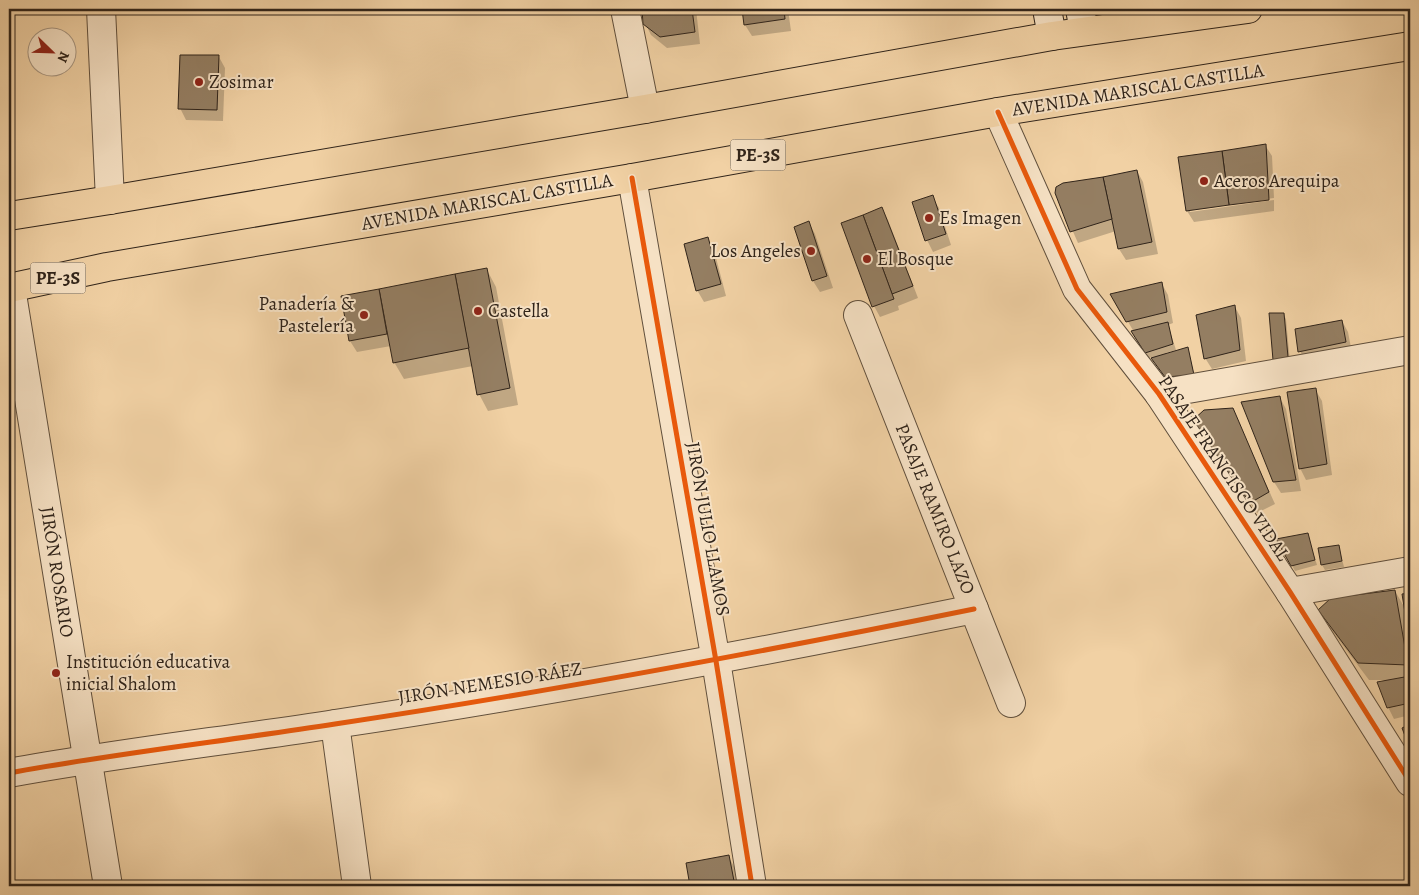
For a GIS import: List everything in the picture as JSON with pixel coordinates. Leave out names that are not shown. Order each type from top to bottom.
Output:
[{"type":"highway","points":[[9,216],[645,109],[1052,36],[1082,20],[1248,9]]},
{"type":"highway","name":"AVENIDA MARISCAL CASTILLA","points":[[10,288],[107,267],[632,178],[998,112],[1410,46]]},
{"type":"street","points":[[101,9],[110,200]]},
{"type":"street","points":[[625,9],[645,109]]},
{"type":"street","points":[[1047,9],[1052,36]]},
{"type":"street","name":"PASAJE FRANCISCO VIDAL","points":[[998,112],[1077,289],[1159,394],[1290,592],[1410,782]]},
{"type":"street","name":"JIRÓN JULIO LLAMOS","points":[[632,178],[716,661],[752,886]]},
{"type":"street","name":"JIRÓN ROSARIO","points":[[10,288],[108,886]]},
{"type":"street","name":"PASAJE RAMIRO LAZO","points":[[858,315],[1011,703]]},
{"type":"street","points":[[1159,394],[1410,350]]},
{"type":"street","points":[[1290,592],[1410,571]]},
{"type":"street","name":"JIRÓN NEMESIO RÁEZ","points":[[9,773],[88,759],[335,724],[716,661],[974,609]]},
{"type":"street","points":[[335,724],[357,886]]},
{"type":"building","points":[[642,9],[692,9],[695,32],[660,37],[643,24]]},
{"type":"building","points":[[742,9],[784,9],[785,19],[744,25]]},
{"type":"building","name":"Zosimar","points":[[180,55],[219,55],[217,110],[178,109]]},
{"type":"building","points":[[1410,140],[1410,200],[1406,141]]},
{"type":"building","points":[[1266,144],[1269,200],[1229,205],[1222,151]]},
{"type":"building","name":"Aceros Arequipa","points":[[1222,151],[1229,205],[1186,211],[1178,157]]},
{"type":"building","points":[[1137,170],[1152,242],[1118,249],[1103,177]]},
{"type":"building","points":[[1103,177],[1112,219],[1070,232],[1055,193],[1056,187],[1063,183]]},
{"type":"building","name":"Es Imagen","points":[[933,195],[946,234],[925,241],[912,202]]},
{"type":"building","points":[[882,207],[913,286],[892,294],[863,215]]},
{"type":"building","name":"El Bosque","points":[[863,215],[894,299],[872,307],[841,223]]},
{"type":"building","name":"Los Angeles","points":[[809,221],[827,276],[812,281],[794,227]]},
{"type":"building","points":[[708,237],[721,284],[696,291],[684,244]]},
{"type":"building","name":"Castella","points":[[487,268],[510,388],[477,395],[455,274]]},
{"type":"building","points":[[455,274],[469,348],[393,363],[379,289]]},
{"type":"building","points":[[1162,282],[1167,312],[1126,322],[1110,294]]},
{"type":"building","name":"Panadería & Pastelería","points":[[379,289],[387,334],[349,341],[341,296]]},
{"type":"building","points":[[1235,305],[1240,350],[1204,359],[1196,315]]},
{"type":"building","points":[[1269,313],[1284,313],[1288,357],[1273,360]]},
{"type":"building","points":[[1342,320],[1346,342],[1298,352],[1295,329]]},
{"type":"building","points":[[1168,322],[1173,344],[1145,353],[1131,331]]},
{"type":"building","points":[[1188,347],[1194,375],[1165,377],[1151,358]]},
{"type":"building","points":[[1316,388],[1327,464],[1299,469],[1287,392]]},
{"type":"building","points":[[1280,396],[1296,480],[1273,482],[1241,402]]},
{"type":"building","points":[[1233,408],[1269,492],[1250,503],[1192,421],[1204,410]]},
{"type":"building","points":[[1308,533],[1315,560],[1291,566],[1276,539]]},
{"type":"building","points":[[1339,545],[1342,561],[1321,565],[1318,548]]},
{"type":"building","points":[[1395,590],[1408,665],[1358,663],[1318,610],[1331,598]]},
{"type":"building","points":[[1410,593],[1410,644],[1402,594]]},
{"type":"building","points":[[1410,676],[1410,703],[1387,708],[1377,682]]},
{"type":"building","points":[[1410,724],[1410,749],[1402,728]]},
{"type":"building","points":[[729,855],[735,886],[690,886],[686,863]]},
{"type":"cycle path","points":[[998,112],[1077,289],[1159,394],[1290,592],[1410,782]]},
{"type":"cycle path","points":[[632,178],[716,661],[752,886]]},
{"type":"cycle path","points":[[9,773],[90,759],[495,699],[815,641],[974,609]]},
{"type":"place","name":"Zosimar","points":[[199,82]]},
{"type":"place","name":"Aceros Arequipa","points":[[1204,181]]},
{"type":"place","name":"Es Imagen","points":[[929,218]]},
{"type":"place","name":"Los Angeles","points":[[811,251]]},
{"type":"place","name":"El Bosque","points":[[867,259]]},
{"type":"place","name":"Castella","points":[[478,311]]},
{"type":"place","name":"Panadería & Pastelería","points":[[364,315]]},
{"type":"place","name":"Institución educativa inicial Shalom","points":[[56,673]]}]
